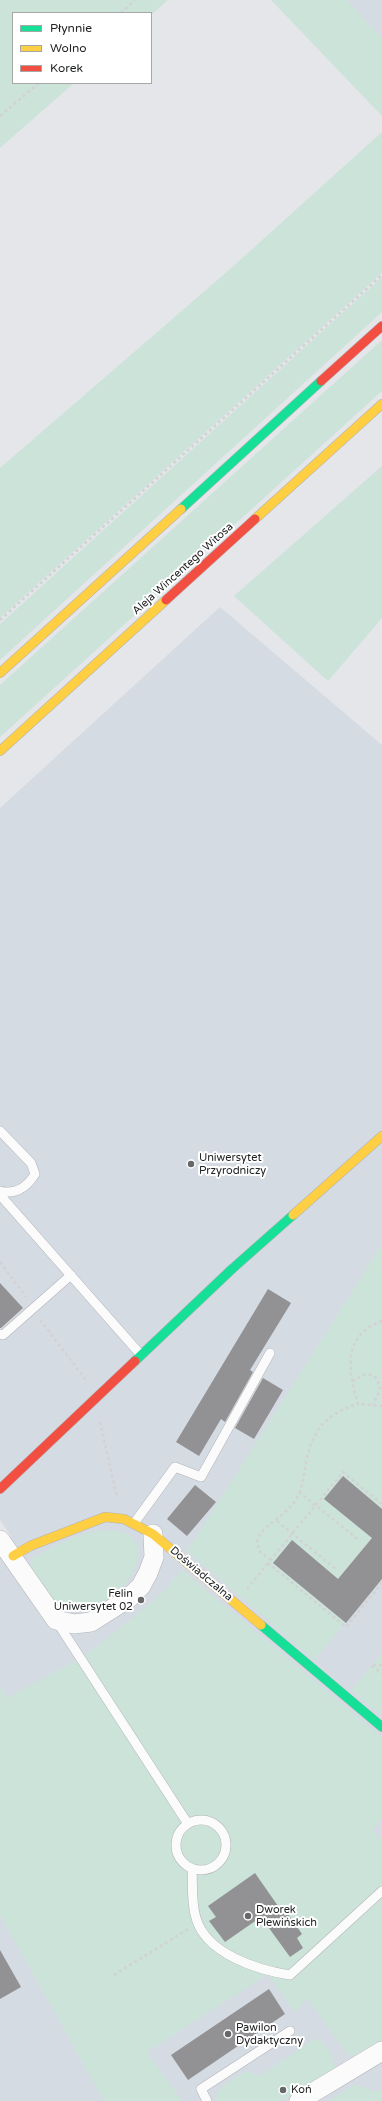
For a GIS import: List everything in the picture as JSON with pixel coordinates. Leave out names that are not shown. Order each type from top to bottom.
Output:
[{"type":"main road","points":[[0,672],[382,326]]},
{"type":"main road","name":"Aleja Wincentego Witosa","points":[[0,751],[382,404]]},
{"type":"main road","points":[[0,1489],[232,1269],[382,1136]]},
{"type":"main road","name":"Doświadczalna","points":[[13,1556],[30,1546],[105,1517],[122,1517],[135,1522],[153,1534],[382,1727]]},
{"type":"street","points":[[0,1540],[13,1556],[56,1620],[74,1624],[91,1622],[129,1598],[141,1586],[154,1557],[153,1534]]},
{"type":"street","points":[[299,2101],[382,2051]]},
{"type":"lane","points":[[0,1131],[31,1163],[35,1174],[27,1186],[8,1193],[0,1191]]},
{"type":"lane","points":[[0,1195],[141,1355]]},
{"type":"lane","points":[[0,1334],[4,1335],[71,1275]]},
{"type":"lane","points":[[135,1522],[175,1467],[201,1477],[270,1353]]},
{"type":"lane","points":[[56,1620],[188,1824]]},
{"type":"lane","points":[[199,1820],[214,1823],[222,1830],[227,1845],[225,1854],[218,1865],[207,1870],[192,1869],[185,1864],[176,1850],[176,1841],[180,1832],[188,1824],[199,1820]]},
{"type":"lane","points":[[192,1869],[194,1908],[198,1923],[210,1940],[221,1950],[235,1959],[257,1968],[290,1975],[382,1891]]},
{"type":"lane","points":[[207,2101],[201,2089],[290,2031]]},
{"type":"path","points":[[122,12],[135,0]]},
{"type":"path","points":[[0,116],[38,84]]},
{"type":"path","points":[[0,620],[382,275]]},
{"type":"path","points":[[0,1262],[41,1323],[91,1387],[122,1517]]},
{"type":"path","points":[[358,1404],[352,1381],[350,1363],[351,1349],[367,1330],[382,1321]]},
{"type":"path","points":[[352,1381],[363,1374],[369,1374],[378,1380],[380,1390],[373,1404]]},
{"type":"path","points":[[271,1560],[259,1550],[257,1539],[264,1530],[277,1521],[288,1509],[299,1492],[312,1441],[316,1432],[331,1416],[346,1408],[358,1404],[373,1404],[382,1406]]},
{"type":"path","points":[[245,1591],[343,1472],[382,1504]]},
{"type":"path","points":[[299,1492],[360,1541]]},
{"type":"path","points":[[277,1521],[337,1570]]},
{"type":"path","points":[[268,1563],[346,1626],[382,1583]]},
{"type":"path","points":[[382,1665],[371,1665],[382,1674]]},
{"type":"path","points":[[114,1975],[198,1923]]},
{"type":"shaded area","points":[[317,0],[382,0],[382,67]]},
{"type":"shaded area","name":"Uniwersytet Przyrodniczy","points":[[220,607],[382,745],[382,2101],[0,2101],[0,1549],[11,1536],[0,1520],[0,808]]},
{"type":"green space","points":[[0,0],[168,0],[152,14],[152,12],[12,12],[12,84],[73,84],[0,148]]},
{"type":"green space","points":[[271,0],[347,0],[382,38],[382,116]]},
{"type":"green space","points":[[382,132],[382,273],[0,618],[0,468],[229,270]]},
{"type":"green space","points":[[382,277],[382,312],[0,660],[0,624]]},
{"type":"green space","points":[[382,340],[382,391],[0,737],[0,685]]},
{"type":"green space","points":[[382,466],[382,618],[328,681],[234,596]]},
{"type":"green space","points":[[381,1246],[382,1509],[343,1476],[324,1499],[372,1538],[338,1579],[292,1540],[273,1563],[346,1623],[314,1660],[187,1551]]},
{"type":"green space","points":[[103,1530],[122,1532],[134,1540],[138,1550],[137,1562],[131,1576],[121,1588],[108,1599],[94,1607],[70,1607],[57,1603],[47,1594],[35,1574],[31,1566],[32,1559],[48,1549],[66,1541],[85,1534]]},
{"type":"green space","points":[[182,1570],[382,1737],[382,1819],[372,1830],[382,1839],[382,2039],[356,2056],[347,2054],[308,1999],[294,2012],[268,1974],[147,2052],[182,2101],[104,2101],[0,1915],[0,1686],[7,1698],[86,1655],[155,1600]]},
{"type":"green space","points":[[382,1652],[382,1716],[351,1690]]},
{"type":"green space","points":[[314,2039],[326,2046],[332,2056],[335,2071],[282,2101],[215,2101],[218,2091],[222,2087],[246,2071],[260,2076]]},
{"type":"green space","points":[[356,2084],[376,2092],[382,2090],[382,2101],[328,2101]]},
{"type":"building","points":[[0,1283],[23,1308],[1,1328],[0,1328]]},
{"type":"building","points":[[268,1289],[291,1303],[250,1370],[253,1372],[225,1422],[221,1419],[199,1456],[176,1442]]},
{"type":"building","points":[[263,1378],[283,1390],[254,1439],[235,1428]]},
{"type":"building","points":[[343,1476],[382,1509],[382,1579],[346,1623],[273,1563],[292,1540],[338,1579],[372,1538],[324,1499]]},
{"type":"building","points":[[195,1485],[216,1502],[187,1536],[167,1519]]},
{"type":"building","name":"Dworek Plewińskich","points":[[255,1873],[285,1916],[288,1914],[302,1934],[297,1938],[303,1948],[290,1957],[261,1917],[225,1942],[209,1921],[216,1917],[208,1906]]},
{"type":"building","points":[[0,1950],[21,1987],[0,1999]]},
{"type":"building","name":"Pawilon Dydaktyczny","points":[[269,1989],[285,2014],[188,2080],[171,2055]]},
{"type":"traffic: fast","points":[[181,509],[321,381]]},
{"type":"traffic: fast","points":[[135,1361],[232,1269],[293,1215]]},
{"type":"traffic: fast","points":[[261,1625],[382,1727]]},
{"type":"traffic: slow","points":[[255,519],[382,404]]},
{"type":"traffic: slow","points":[[0,673],[181,509]]},
{"type":"traffic: slow","points":[[0,751],[166,600]]},
{"type":"traffic: slow","points":[[293,1215],[382,1136]]},
{"type":"traffic: slow","points":[[13,1556],[30,1546],[105,1517],[124,1519],[153,1534],[261,1625]]},
{"type":"traffic: jam","points":[[321,381],[382,326]]},
{"type":"traffic: jam","points":[[166,600],[255,519]]},
{"type":"traffic: jam","points":[[0,1489],[135,1361]]},
{"type":"place","name":"Uniwersytet Przyrodniczy","points":[[191,1164]]},
{"type":"place","name":"Felin Uniwersytet 02","points":[[141,1600]]},
{"type":"place","name":"Dworek Plewińskich","points":[[248,1916]]},
{"type":"place","name":"Pawilon Dydaktyczny","points":[[228,2034]]},
{"type":"place","name":"Koń","points":[[283,2090]]}]
